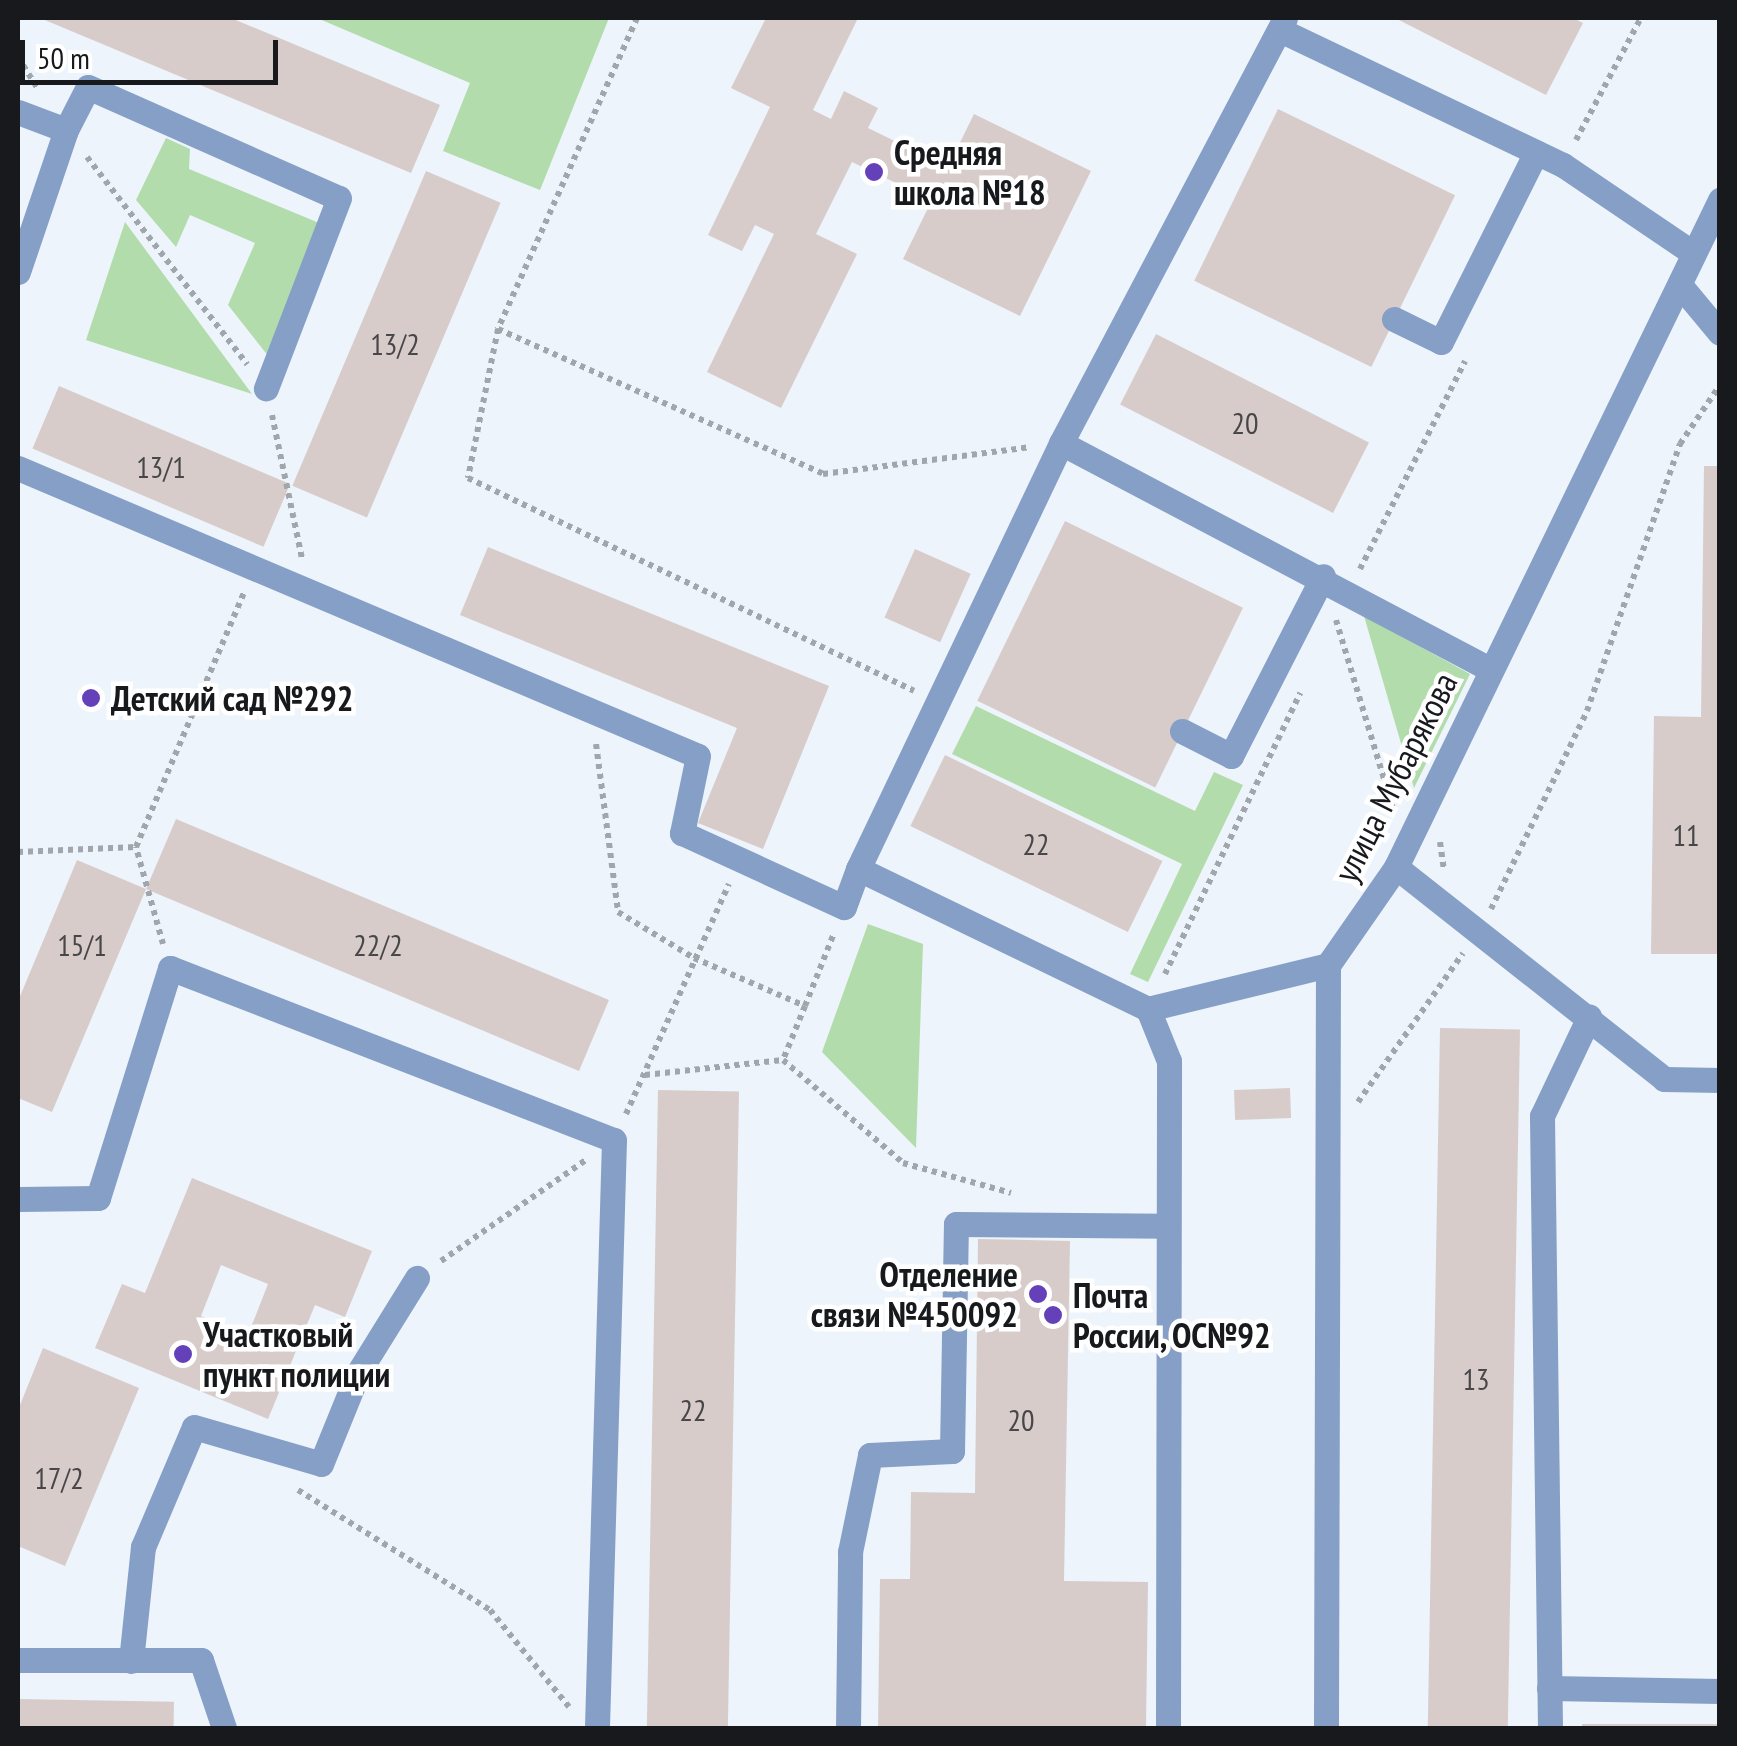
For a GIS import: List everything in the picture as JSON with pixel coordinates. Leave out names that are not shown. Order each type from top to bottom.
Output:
[{"type":"street","points":[[18,468],[698,756],[682,834],[844,907],[858,869],[1061,443],[1282,24],[1563,165],[1693,253]]},
{"type":"street","points":[[18,272],[66,130],[88,87],[339,198],[266,388]]},
{"type":"street","points":[[18,112],[66,130]]},
{"type":"street","points":[[1394,319],[1441,342],[1536,152]]},
{"type":"street","name":"улица Мубарякова","points":[[1328,966],[1396,867],[1720,200]]},
{"type":"street","points":[[1680,285],[1720,333]]},
{"type":"street","points":[[1061,443],[1350,590],[1490,668]]},
{"type":"street","points":[[1182,731],[1231,756],[1322,576]]},
{"type":"street","points":[[1396,867],[1664,1079],[1720,1080]]},
{"type":"street","points":[[858,869],[1148,1009],[1328,966],[1326,1728]]},
{"type":"street","points":[[18,1199],[98,1198],[170,968],[614,1140],[598,1728]]},
{"type":"street","points":[[1148,1009],[1169,1061],[1168,1728]]},
{"type":"street","points":[[1550,1728],[1542,1116],[1589,1017]]},
{"type":"street","points":[[848,1728],[850,1552],[870,1456],[952,1451],[956,1224],[1167,1226]]},
{"type":"street","points":[[131,1660],[143,1547],[194,1427],[321,1464],[358,1374],[417,1278]]},
{"type":"street","points":[[18,1660],[200,1660],[224,1728]]},
{"type":"street","points":[[1549,1688],[1720,1691]]},
{"type":"path","points":[[637,18],[498,328],[468,478],[938,702]]},
{"type":"path","points":[[1563,165],[1640,18]]},
{"type":"path","points":[[18,57],[66,130],[266,388],[306,590]]},
{"type":"path","points":[[498,328],[823,474],[1061,443]]},
{"type":"path","points":[[1327,637],[1474,342]]},
{"type":"path","points":[[1358,1120],[1358,1100],[1476,934],[1587,711],[1680,444],[1720,385]]},
{"type":"path","points":[[170,968],[136,846],[254,568]]},
{"type":"path","points":[[1336,619],[1395,817]]},
{"type":"path","points":[[1148,1009],[1310,672]]},
{"type":"path","points":[[592,711],[618,912],[694,958],[804,1006]]},
{"type":"path","points":[[18,852],[136,846]]},
{"type":"path","points":[[417,1278],[614,1140],[740,860]]},
{"type":"path","points":[[782,1060],[844,907]]},
{"type":"path","points":[[644,1074],[782,1060],[902,1163],[1022,1196]]},
{"type":"path","points":[[288,1484],[490,1610],[574,1714]]},
{"type":"green space","points":[[317,18],[609,18],[540,190],[443,151],[470,83]]},
{"type":"green space","points":[[166,138],[190,149],[189,169],[324,225],[269,357],[228,305],[255,243],[190,215],[176,247],[136,200]]},
{"type":"green space","points":[[125,222],[252,394],[86,340]]},
{"type":"green space","points":[[1364,616],[1470,674],[1414,788]]},
{"type":"green space","points":[[976,706],[1195,811],[1214,772],[1243,785],[1148,982],[1130,974],[1182,864],[952,754]]},
{"type":"green space","points":[[868,924],[923,944],[916,1148],[822,1052]]},
{"type":"building","points":[[40,18],[231,18],[440,105],[411,173]]},
{"type":"building","points":[[766,18],[858,18],[813,110],[831,119],[844,91],[878,108],[868,128],[948,167],[974,114],[1091,171],[1020,316],[903,259],[932,200],[852,162],[816,234],[857,254],[781,408],[707,372],[774,234],[755,225],[742,251],[708,235],[770,107],[731,88]]},
{"type":"building","points":[[1395,18],[1573,18],[1583,23],[1546,95]]},
{"type":"building","points":[[1278,109],[1455,195],[1371,367],[1194,281]]},
{"type":"building","points":[[426,171],[501,203],[367,517],[292,486]]},
{"type":"building","points":[[1156,334],[1369,443],[1333,513],[1120,404]]},
{"type":"building","points":[[59,386],[290,484],[263,547],[32,449]]},
{"type":"building","points":[[1704,466],[1720,466],[1720,954],[1651,954],[1654,716],[1701,717]]},
{"type":"building","points":[[1065,521],[1243,608],[1155,788],[977,701]]},
{"type":"building","points":[[488,547],[829,686],[763,849],[698,823],[737,728],[460,615]]},
{"type":"building","points":[[915,549],[971,574],[940,642],[884,618]]},
{"type":"building","points":[[945,755],[1163,861],[1128,932],[910,826]]},
{"type":"building","points":[[176,819],[609,1000],[579,1071],[146,889]]},
{"type":"building","points":[[77,860],[146,889],[52,1112],[18,1098],[18,1001]]},
{"type":"building","points":[[1440,1028],[1520,1029],[1508,1728],[1428,1728]]},
{"type":"building","points":[[1290,1088],[1291,1118],[1235,1120],[1234,1090]]},
{"type":"building","points":[[658,1090],[739,1091],[728,1728],[647,1728]]},
{"type":"building","points":[[192,1178],[372,1251],[345,1317],[315,1305],[268,1419],[95,1348],[122,1284],[145,1293]],"holes":[[[221,1265],[268,1284],[248,1335],[201,1316]]]},
{"type":"building","points":[[978,1239],[1070,1241],[1064,1581],[1148,1582],[1146,1728],[878,1728],[880,1579],[910,1579],[911,1492],[975,1493]]},
{"type":"building","points":[[43,1348],[139,1388],[65,1566],[18,1546],[18,1410]]},
{"type":"building","points":[[18,1699],[174,1702],[174,1728],[18,1728]]},
{"type":"building","points":[[1582,1724],[1720,1724],[1720,1728],[1582,1728]]},
{"type":"place","name":"Средняя школа №18","points":[[874,172]]},
{"type":"place","name":"Детский сад №292","points":[[91,698]]},
{"type":"place","name":"Отделение связи №450092","points":[[1038,1294]]},
{"type":"place","name":"Почта России, ОС№92","points":[[1053,1315]]},
{"type":"place","name":"Участковый пункт полиции","points":[[183,1354]]}]
